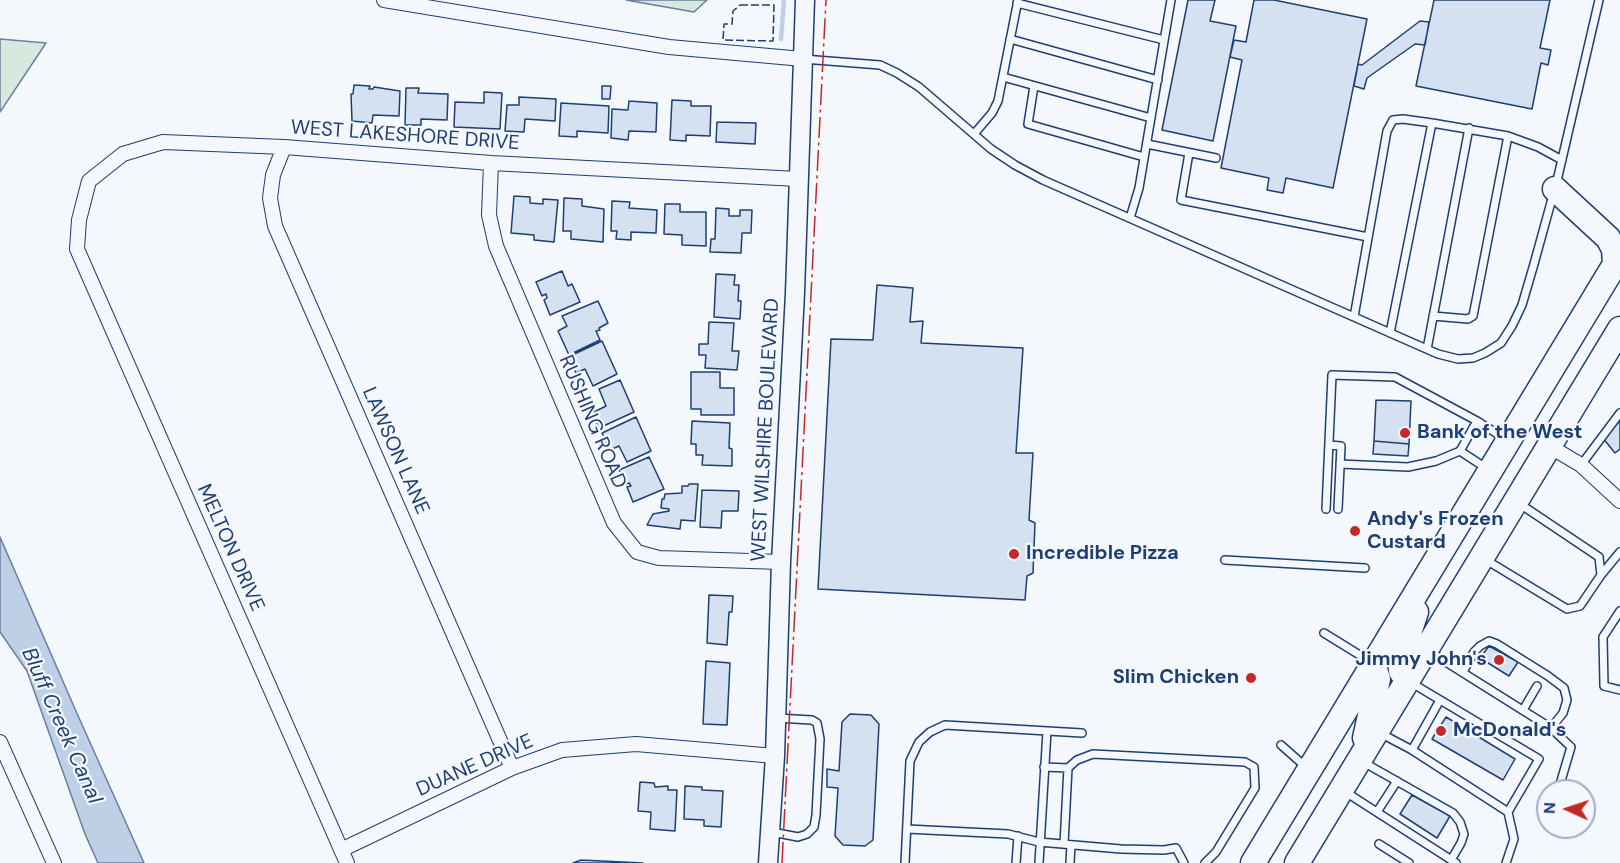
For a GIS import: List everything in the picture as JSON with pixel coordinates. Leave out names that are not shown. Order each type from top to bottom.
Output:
[{"type":"highway","points":[[1559,174],[1620,231]]},
{"type":"highway","points":[[1253,863],[1618,260],[1608,238],[1559,174]]},
{"type":"highway","points":[[1297,863],[1620,329]]},
{"type":"highway","points":[[1407,680],[1401,671],[1400,655],[1428,575]]},
{"type":"highway","points":[[1360,760],[1378,679],[1373,663]]},
{"type":"street","points":[[384,0],[669,47],[803,59]]},
{"type":"street","name":"WEST WILSHIRE BOULEVARD","points":[[768,863],[795,293],[805,0]]},
{"type":"street","name":"WEST LAKESHORE DRIVE","points":[[77,249],[79,220],[89,180],[123,154],[163,142],[284,147],[491,163],[798,179]]},
{"type":"street","name":"LAWSON LANE","points":[[284,147],[271,186],[270,198],[275,226],[512,768]]},
{"type":"street","name":"RUSHING ROAD","points":[[491,163],[489,215],[496,246],[614,523],[637,552],[659,558],[781,562]]},
{"type":"street","name":"MELTON DRIVE","points":[[77,249],[344,856]]},
{"type":"street","points":[[1548,446],[1581,465],[1620,501]]},
{"type":"street","points":[[0,742],[54,863]]},
{"type":"street","name":"DUANE DRIVE","points":[[344,856],[512,768],[561,750],[636,744],[774,756]]},
{"type":"lane","points":[[1130,218],[1147,144],[1169,0]]},
{"type":"lane","points":[[803,59],[880,65],[897,72],[920,87],[974,134],[1015,165],[1427,349],[1458,359],[1473,358],[1501,343],[1512,326],[1521,305],[1559,174],[1599,0]]},
{"type":"lane","points":[[974,134],[992,113],[998,101],[1017,2],[1164,40]]},
{"type":"lane","points":[[1010,39],[1158,80]]},
{"type":"lane","points":[[1003,77],[1151,118]]},
{"type":"lane","points":[[1035,86],[1028,124],[1144,157]]},
{"type":"lane","points":[[1354,317],[1387,131],[1393,120],[1403,119],[1469,128],[1508,136],[1538,147],[1559,174]]},
{"type":"lane","points":[[1390,333],[1432,123]]},
{"type":"lane","points":[[1427,349],[1469,128]]},
{"type":"lane","points":[[1433,316],[1468,319],[1473,316],[1508,136]]},
{"type":"lane","points":[[1147,144],[1216,158]]},
{"type":"lane","points":[[1190,153],[1181,200],[1368,237]]},
{"type":"lane","points":[[1326,508],[1332,375],[1395,377],[1477,421],[1508,441]]},
{"type":"lane","points":[[1581,465],[1620,413]]},
{"type":"lane","points":[[1340,464],[1408,467],[1436,461],[1460,451],[1477,421]]},
{"type":"lane","points":[[1329,445],[1341,446],[1338,509]]},
{"type":"lane","points":[[1460,451],[1491,471]]},
{"type":"lane","points":[[1515,501],[1599,557],[1601,575]]},
{"type":"lane","points":[[1481,557],[1567,609],[1580,606],[1620,552]]},
{"type":"lane","points":[[1225,560],[1365,568]]},
{"type":"lane","points":[[1620,611],[1603,637],[1604,686],[1620,690]]},
{"type":"lane","points":[[1324,633],[1373,663]]},
{"type":"lane","points":[[1463,672],[1474,652],[1489,641],[1548,676],[1564,688],[1567,700],[1563,713],[1551,728]]},
{"type":"lane","points":[[1426,649],[1551,728],[1571,747],[1562,779]]},
{"type":"lane","points":[[1407,680],[1539,759],[1508,812],[1514,839],[1506,863]]},
{"type":"lane","points":[[1523,710],[1537,686]]},
{"type":"lane","points":[[1412,750],[1440,700]]},
{"type":"lane","points":[[770,832],[798,837],[807,834],[814,827],[820,739],[817,723],[800,718],[776,718]]},
{"type":"lane","points":[[905,863],[910,761],[919,742],[930,732],[945,725],[1082,733]]},
{"type":"lane","points":[[1039,863],[1047,730]]},
{"type":"lane","points":[[1377,731],[1412,750],[1508,812]]},
{"type":"lane","points":[[1281,745],[1309,769]]},
{"type":"lane","points":[[1044,767],[1068,768],[1077,760],[1093,754],[1245,762],[1254,768],[1256,788],[1216,852],[1205,863]]},
{"type":"lane","points":[[1342,789],[1453,861],[1464,834],[1460,822],[1453,813],[1360,760]]},
{"type":"lane","points":[[1068,768],[1070,863]]},
{"type":"lane","points":[[1377,812],[1396,781]]},
{"type":"lane","points":[[907,829],[1008,834],[1039,842],[1164,850],[1176,848],[1184,863]]},
{"type":"lane","points":[[1016,863],[1017,836]]},
{"type":"lane","points":[[1379,844],[1409,863]]},
{"type":"shaded area","points":[[626,0],[707,0],[694,12]]},
{"type":"shaded area","points":[[0,39],[46,43],[0,112]]},
{"type":"water","name":"Bluff Creek Canal","points":[[0,537],[144,863],[98,863],[85,834],[27,671],[0,632]]},
{"type":"building","points":[[1188,0],[1215,0],[1210,21],[1236,26],[1213,141],[1162,130]]},
{"type":"building","points":[[1254,0],[1274,0],[1367,19],[1333,188],[1286,178],[1283,193],[1267,190],[1269,178],[1221,168],[1242,60],[1230,57],[1234,40],[1246,42]]},
{"type":"building","points":[[1434,0],[1550,0],[1540,48],[1551,50],[1548,65],[1541,63],[1532,109],[1416,86]]},
{"type":"building","points":[[1420,21],[1429,22],[1425,45],[1415,44],[1367,78],[1364,89],[1354,86],[1358,64],[1362,65]]},
{"type":"building","points":[[354,85],[370,86],[369,89],[374,87],[400,91],[399,116],[373,115],[372,123],[352,121],[351,94],[353,94]]},
{"type":"building","points":[[602,86],[611,86],[610,99],[602,99]]},
{"type":"building","points":[[406,88],[419,88],[418,93],[448,94],[447,120],[421,119],[421,125],[405,125]]},
{"type":"building","points":[[484,92],[502,93],[500,129],[454,127],[455,102],[484,103]]},
{"type":"building","points":[[519,97],[556,99],[555,121],[525,119],[524,132],[505,131],[507,105],[519,105]]},
{"type":"building","points":[[672,100],[691,101],[691,106],[711,106],[710,136],[686,135],[686,141],[670,140]]},
{"type":"building","points":[[629,101],[657,103],[656,132],[629,131],[628,140],[611,138],[612,109],[628,110]]},
{"type":"building","points":[[561,103],[609,106],[608,133],[577,131],[577,137],[559,136]]},
{"type":"building","points":[[717,122],[756,123],[755,144],[716,142]]},
{"type":"building","points":[[514,196],[530,197],[530,203],[543,204],[543,199],[558,200],[554,242],[534,240],[534,235],[511,233]]},
{"type":"building","points":[[564,198],[582,199],[582,206],[604,209],[603,242],[571,239],[571,231],[563,231]]},
{"type":"building","points":[[612,201],[630,202],[629,208],[657,210],[656,233],[631,232],[631,240],[616,239],[617,231],[611,231]]},
{"type":"building","points":[[665,204],[680,204],[680,212],[706,212],[706,246],[682,245],[682,235],[664,234]]},
{"type":"building","points":[[716,208],[729,209],[729,216],[740,216],[740,210],[752,210],[751,233],[742,233],[741,253],[710,252],[711,239],[715,239]]},
{"type":"building","points":[[562,271],[568,286],[572,284],[580,302],[550,315],[544,300],[547,298],[546,294],[542,296],[536,282]]},
{"type":"building","points":[[716,274],[735,275],[734,285],[739,285],[738,301],[741,301],[740,319],[714,317]]},
{"type":"building","points":[[877,285],[913,288],[910,322],[923,321],[921,343],[1023,348],[1016,453],[1033,453],[1029,520],[1035,523],[1033,573],[1027,576],[1025,600],[818,589],[831,339],[873,340]]},
{"type":"building","points":[[598,301],[608,323],[596,331],[600,340],[569,355],[558,331],[567,326],[562,316]]},
{"type":"building","points":[[709,322],[734,323],[732,351],[739,351],[737,370],[705,368],[706,355],[699,355],[699,344],[708,344]]},
{"type":"building","points":[[602,341],[617,374],[593,386],[585,369],[576,373],[568,357]]},
{"type":"building","points":[[691,372],[720,372],[720,388],[734,388],[734,415],[701,415],[701,409],[691,409]]},
{"type":"building","points":[[620,380],[634,412],[599,428],[592,413],[606,406],[599,389]]},
{"type":"building","points":[[1376,400],[1411,401],[1409,444],[1374,441]]},
{"type":"building","points":[[636,417],[651,451],[627,462],[619,446],[610,450],[602,433]]},
{"type":"building","points":[[692,421],[730,423],[729,448],[732,449],[732,466],[702,465],[703,455],[696,455],[696,444],[691,444]]},
{"type":"building","points":[[1620,421],[1620,449],[1615,453],[1602,437]]},
{"type":"building","points":[[1374,441],[1409,444],[1408,456],[1373,454]]},
{"type":"building","points":[[649,457],[664,489],[633,502],[627,487],[631,486],[629,483],[626,484],[619,470]]},
{"type":"building","points":[[698,484],[695,521],[681,520],[680,529],[647,525],[653,514],[669,511],[669,509],[661,508],[665,494],[682,493],[682,486]]},
{"type":"building","points":[[702,490],[739,491],[738,511],[722,511],[721,528],[700,527]]},
{"type":"building","points":[[709,595],[733,596],[732,612],[729,612],[727,645],[707,643]]},
{"type":"building","name":"Jimmy John's","points":[[1489,646],[1518,662],[1509,676],[1480,658]]},
{"type":"building","points":[[706,661],[730,663],[727,725],[703,724]]},
{"type":"building","points":[[850,714],[871,715],[879,724],[873,840],[865,846],[843,845],[835,836],[838,788],[827,787],[827,769],[839,771],[842,722]]},
{"type":"building","points":[[1446,717],[1515,759],[1503,780],[1432,739]]},
{"type":"building","points":[[640,782],[654,783],[655,787],[668,786],[668,790],[677,790],[675,831],[650,829],[651,812],[638,811]]},
{"type":"building","points":[[685,786],[723,791],[721,827],[704,826],[704,820],[684,819]]},
{"type":"building","points":[[1412,795],[1450,816],[1437,838],[1400,814]]},
{"type":"building","points":[[581,860],[643,863],[573,863]]},
{"type":"waterway","points":[[781,39],[784,0]]},
{"type":"fence","points":[[740,5],[774,5],[773,41],[723,40],[724,24],[732,24],[733,11],[740,5]]},
{"type":"power","points":[[782,863],[826,0]]},
{"type":"place","name":"Bank of the West","points":[[1405,433]]},
{"type":"place","name":"Andy's Frozen Custard","points":[[1355,531]]},
{"type":"place","name":"Incredible Pizza","points":[[1014,554]]},
{"type":"place","name":"Jimmy John's","points":[[1499,660]]},
{"type":"place","name":"Slim Chicken","points":[[1251,678]]},
{"type":"place","name":"McDonald's","points":[[1441,731]]}]
